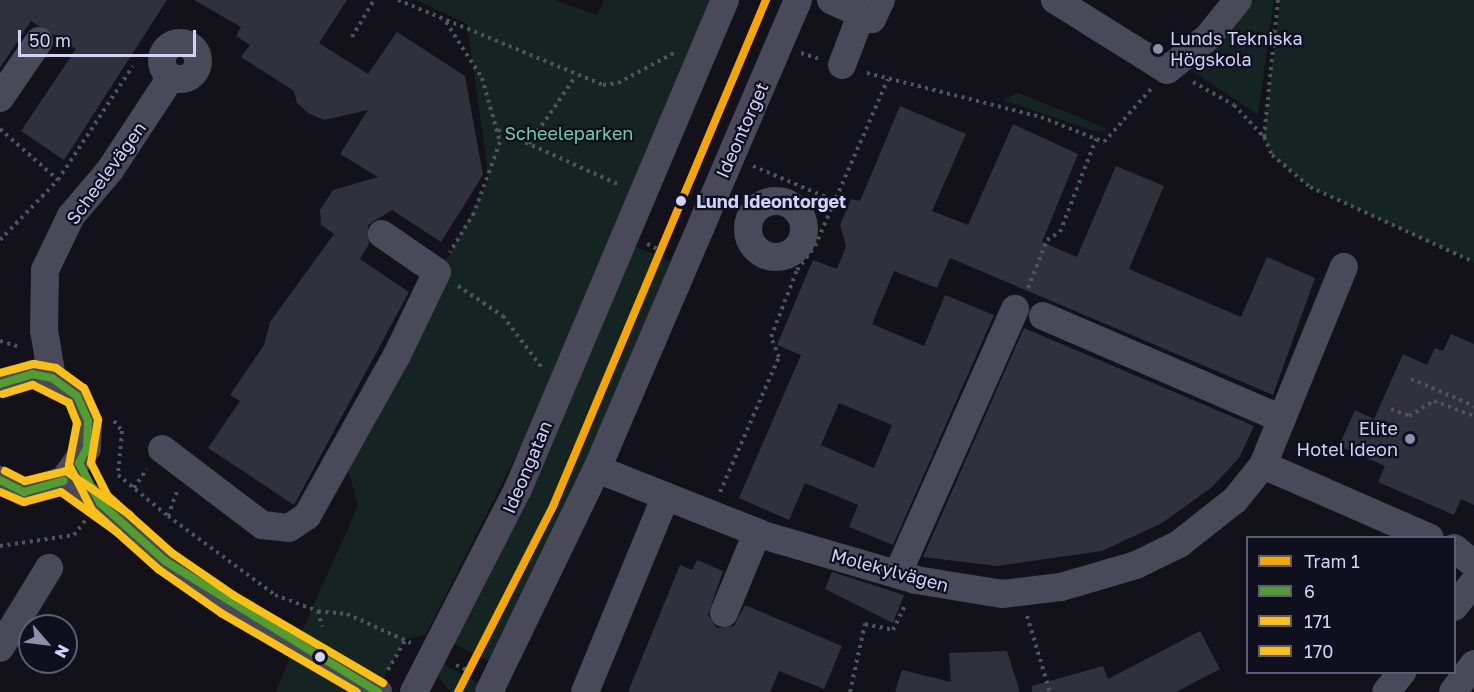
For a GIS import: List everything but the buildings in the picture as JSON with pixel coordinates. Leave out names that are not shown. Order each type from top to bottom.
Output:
[{"type":"street","points":[[625,236],[725,0]]},
{"type":"street","name":"Ideontorget","points":[[685,260],[798,0]]},
{"type":"street","points":[[831,0],[871,11],[842,66]]},
{"type":"street","points":[[1055,0],[1167,70],[1208,37],[1238,0]]},
{"type":"street","points":[[0,98],[39,41]]},
{"type":"street","name":"Scheelevägen","points":[[52,378],[44,330],[45,270],[71,216],[110,170],[171,77]]},
{"type":"street","points":[[162,449],[262,525],[289,528],[307,516],[344,455],[437,272],[382,234]]},
{"type":"street","name":"Ideongatan","points":[[414,692],[482,569],[625,236]]},
{"type":"street","points":[[489,692],[597,469],[685,260]]},
{"type":"street","name":"Molekylvägen","points":[[597,469],[757,533],[907,577],[1021,595],[1136,565],[1179,544],[1235,500],[1263,465],[1344,267]]},
{"type":"street","points":[[907,577],[1015,309]]},
{"type":"street","points":[[1044,316],[1282,419]]},
{"type":"street","points":[[0,384],[32,374],[52,378],[77,396],[88,421],[87,448],[71,472],[24,492],[0,480]]},
{"type":"street","points":[[1263,465],[1428,536]]},
{"type":"street","points":[[71,472],[100,503],[165,561],[227,604],[377,692]]},
{"type":"street","points":[[585,692],[665,498]]},
{"type":"street","points":[[724,613],[757,533]]},
{"type":"street","points":[[1456,549],[1474,564]]},
{"type":"street","points":[[0,648],[49,568]]},
{"type":"street","points":[[1456,606],[1474,582]]},
{"type":"street","points":[[1453,692],[1474,664]]},
{"type":"street","points":[[1386,692],[1400,674]]},
{"type":"path","points":[[352,37],[374,0]]},
{"type":"path","points":[[398,0],[574,76],[618,83],[676,52],[707,43]]},
{"type":"path","points":[[1264,137],[1278,0]]},
{"type":"path","points":[[446,22],[482,78],[500,142],[489,179],[437,272],[503,316],[536,361]]},
{"type":"path","points":[[777,51],[1041,117],[1104,142],[1122,127],[1167,70],[1234,105],[1264,137],[1272,155],[1310,186],[1437,249],[1474,262]]},
{"type":"path","points":[[0,240],[58,180],[133,66]]},
{"type":"path","points":[[529,144],[574,76]]},
{"type":"path","points":[[710,515],[779,357],[771,338],[808,243],[835,201],[888,79]]},
{"type":"path","points":[[0,129],[58,180]]},
{"type":"path","points":[[497,130],[642,195]]},
{"type":"path","points":[[1015,309],[1047,240],[1060,232],[1096,139]]},
{"type":"path","points":[[731,156],[835,201]]},
{"type":"path","points":[[625,236],[685,260]]},
{"type":"path","points":[[1411,379],[1474,406]]},
{"type":"path","points":[[1391,409],[1409,416],[1434,401],[1474,416]]},
{"type":"path","points":[[0,546],[74,535],[100,503],[118,475]]},
{"type":"path","points":[[134,488],[275,595],[318,611],[347,614],[405,640],[377,692]]},
{"type":"path","points":[[850,692],[866,624],[893,630],[907,577]]},
{"type":"path","points":[[1021,595],[1050,692]]},
{"type":"path","points":[[318,611],[322,626]]},
{"type":"green space","name":"Scheeleparken","points":[[416,0],[555,0],[597,15],[604,0],[721,0],[553,383],[426,634],[405,640],[376,692],[275,692],[358,506],[344,455],[489,179],[467,24]]},
{"type":"green space","points":[[1255,0],[1274,0],[1258,115],[1189,69],[1209,55]]},
{"type":"green space","points":[[1280,0],[1474,0],[1474,262],[1310,187],[1272,155],[1264,137]]},
{"type":"green space","points":[[1018,93],[1109,130],[1094,131],[1003,100]]},
{"type":"green space","points":[[628,243],[675,264],[493,663],[452,643]]},
{"type":"green space","points":[[441,663],[482,685],[476,692],[451,692],[439,678]]},
{"type":"tram line","name":"1","points":[[458,692],[554,504],[766,0]]},
{"type":"transit line","name":"170","points":[[0,373],[34,364],[56,368],[84,388],[98,420],[91,463],[108,496],[172,553],[233,595],[383,683]]},
{"type":"transit line","name":"6","points":[[0,384],[32,374],[52,378],[77,396],[88,421],[87,448],[79,463]]},
{"type":"transit line","name":"171","points":[[3,394],[33,385],[69,403],[77,423],[69,465],[92,510],[158,569],[221,613],[357,692]]},
{"type":"transit line","name":"6","points":[[79,463],[100,503],[165,561],[378,692]]},
{"type":"transit line","name":"170","points":[[5,471],[25,481],[66,471],[130,515]]},
{"type":"transit line","name":"6","points":[[0,480],[24,492],[63,481]]},
{"type":"transit line","name":"171","points":[[0,492],[24,502],[61,492],[118,533]]},
{"type":"place","name":"Lunds Tekniska Högskola","points":[[1158,49]]},
{"type":"place","name":"Lund Ideontorget","points":[[681,201]]},
{"type":"place","name":"Elite Hotel Ideon","points":[[1410,439]]}]
